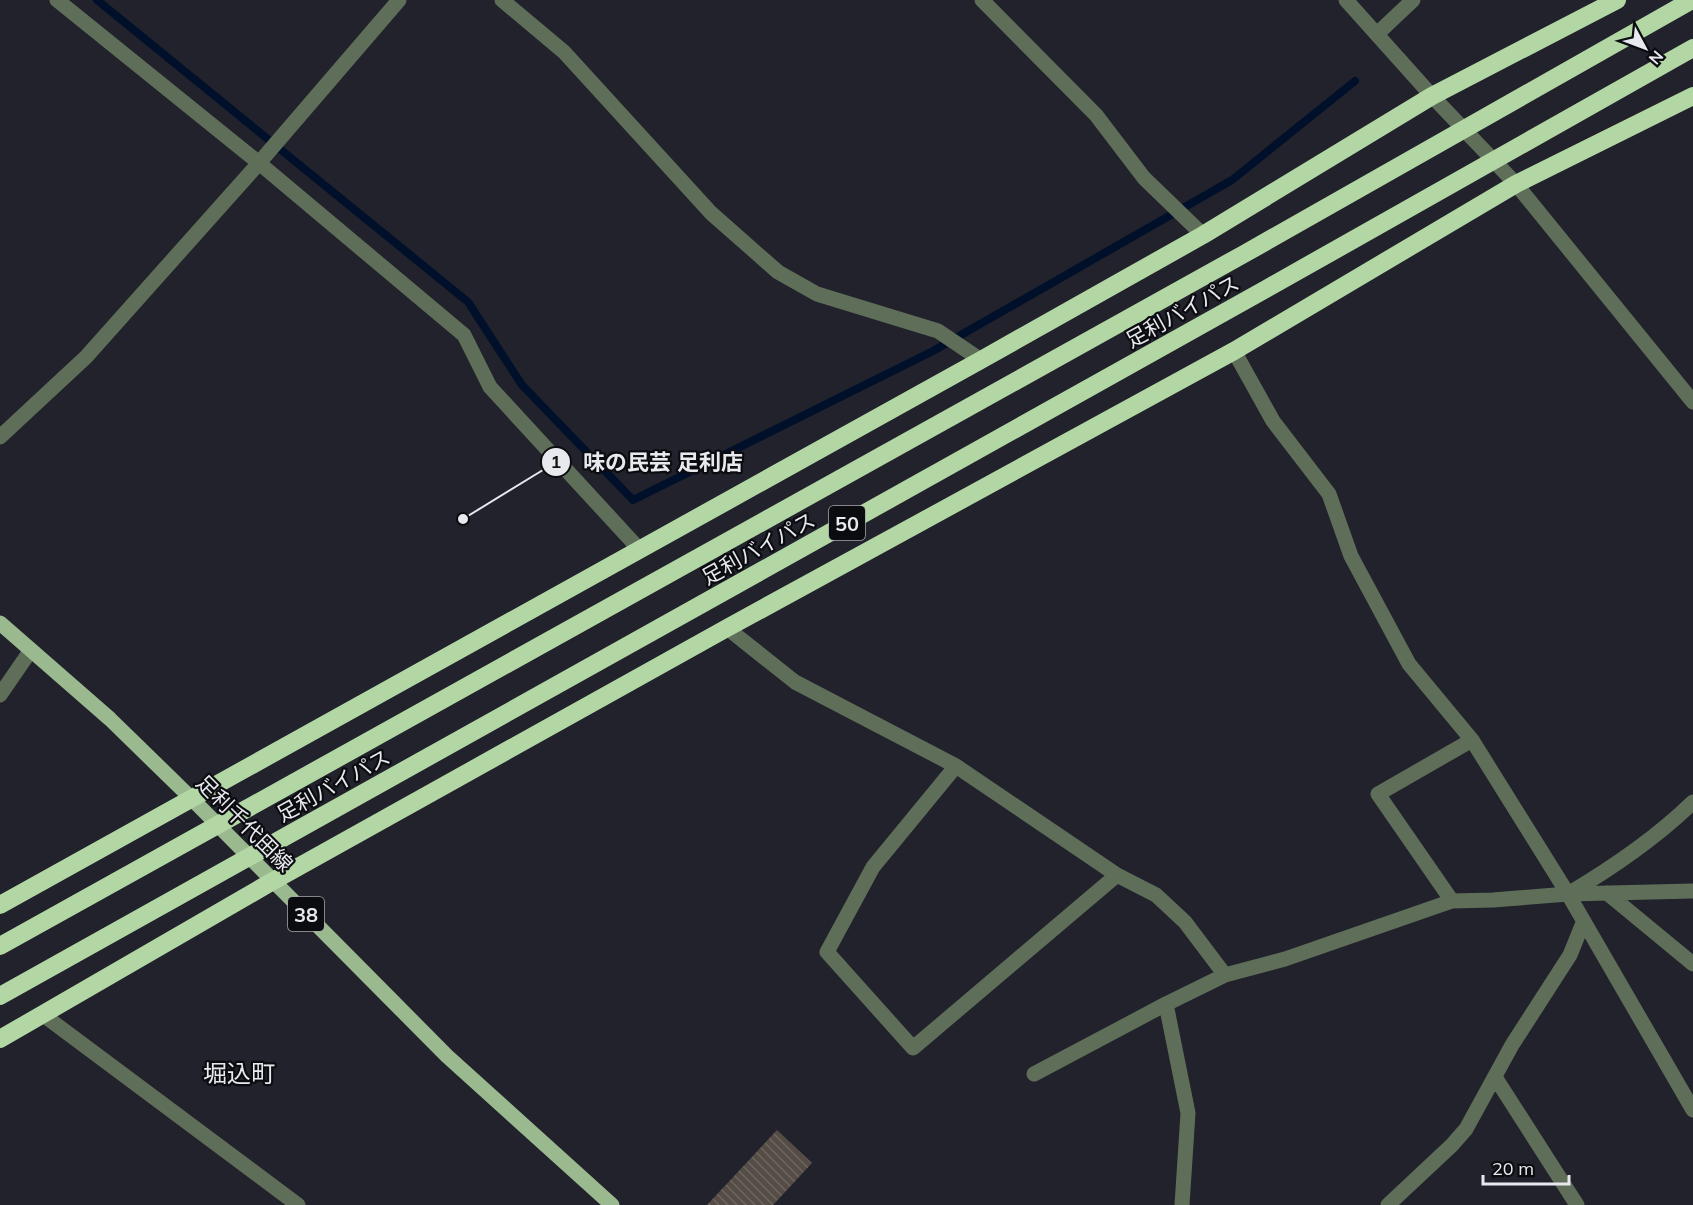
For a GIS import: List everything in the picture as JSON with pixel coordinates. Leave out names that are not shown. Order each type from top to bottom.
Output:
[{"type":"highway","points":[[0,905],[1203,235],[1432,96],[1617,0]]},
{"type":"highway","name":"足利バイパス","points":[[0,946],[1224,266],[1692,0]]},
{"type":"highway","name":"足利バイパス","points":[[0,996],[1693,48]]},
{"type":"highway","name":"50","points":[[0,1038],[273,881],[727,628],[1234,351],[1516,184],[1693,96]]},
{"type":"main road","name":"足利千代田線","points":[[0,624],[110,719],[447,1056],[612,1205]]},
{"type":"street","points":[[57,0],[464,335],[490,387],[640,550]]},
{"type":"street","points":[[0,437],[86,357],[259,164],[399,0]]},
{"type":"street","points":[[502,0],[564,52],[711,213],[778,272],[816,294],[938,331],[981,360]]},
{"type":"street","points":[[981,0],[1096,115],[1144,178],[1203,235]]},
{"type":"street","points":[[1346,0],[1432,96],[1516,184],[1693,402]]},
{"type":"street","points":[[1377,34],[1413,0]]},
{"type":"street","points":[[1234,351],[1273,421],[1329,494],[1351,556],[1409,664],[1472,740],[1568,894],[1693,1110]]},
{"type":"street","points":[[727,628],[795,682],[956,766],[1117,875],[1156,895],[1185,922],[1225,975]]},
{"type":"street","points":[[0,695],[31,650]]},
{"type":"street","points":[[1452,901],[1378,794],[1472,740]]},
{"type":"street","points":[[956,766],[873,867],[827,952],[913,1048],[1117,875]]},
{"type":"street","points":[[1568,894],[1595,878],[1676,819],[1693,802]]},
{"type":"street","points":[[1034,1074],[1225,975],[1285,959],[1452,901],[1568,894],[1693,891]]},
{"type":"street","points":[[1607,893],[1693,964]]},
{"type":"street","points":[[1388,1205],[1466,1129],[1512,1045],[1570,955],[1584,923]]},
{"type":"street","points":[[1166,1004],[1188,1113],[1182,1205]]},
{"type":"street","points":[[42,1014],[298,1205]]},
{"type":"street","points":[[1495,1077],[1577,1205]]},
{"type":"building","points":[[777,1130],[812,1163],[773,1205],[707,1205]]},
{"type":"waterway","points":[[97,0],[468,302],[522,385],[633,500],[933,351],[1232,180],[1355,81]]},
{"type":"place","name":"味の民芸 足利店","points":[[463,519]]},
{"type":"district","name":"堀込町","points":[[239,1073]]}]
